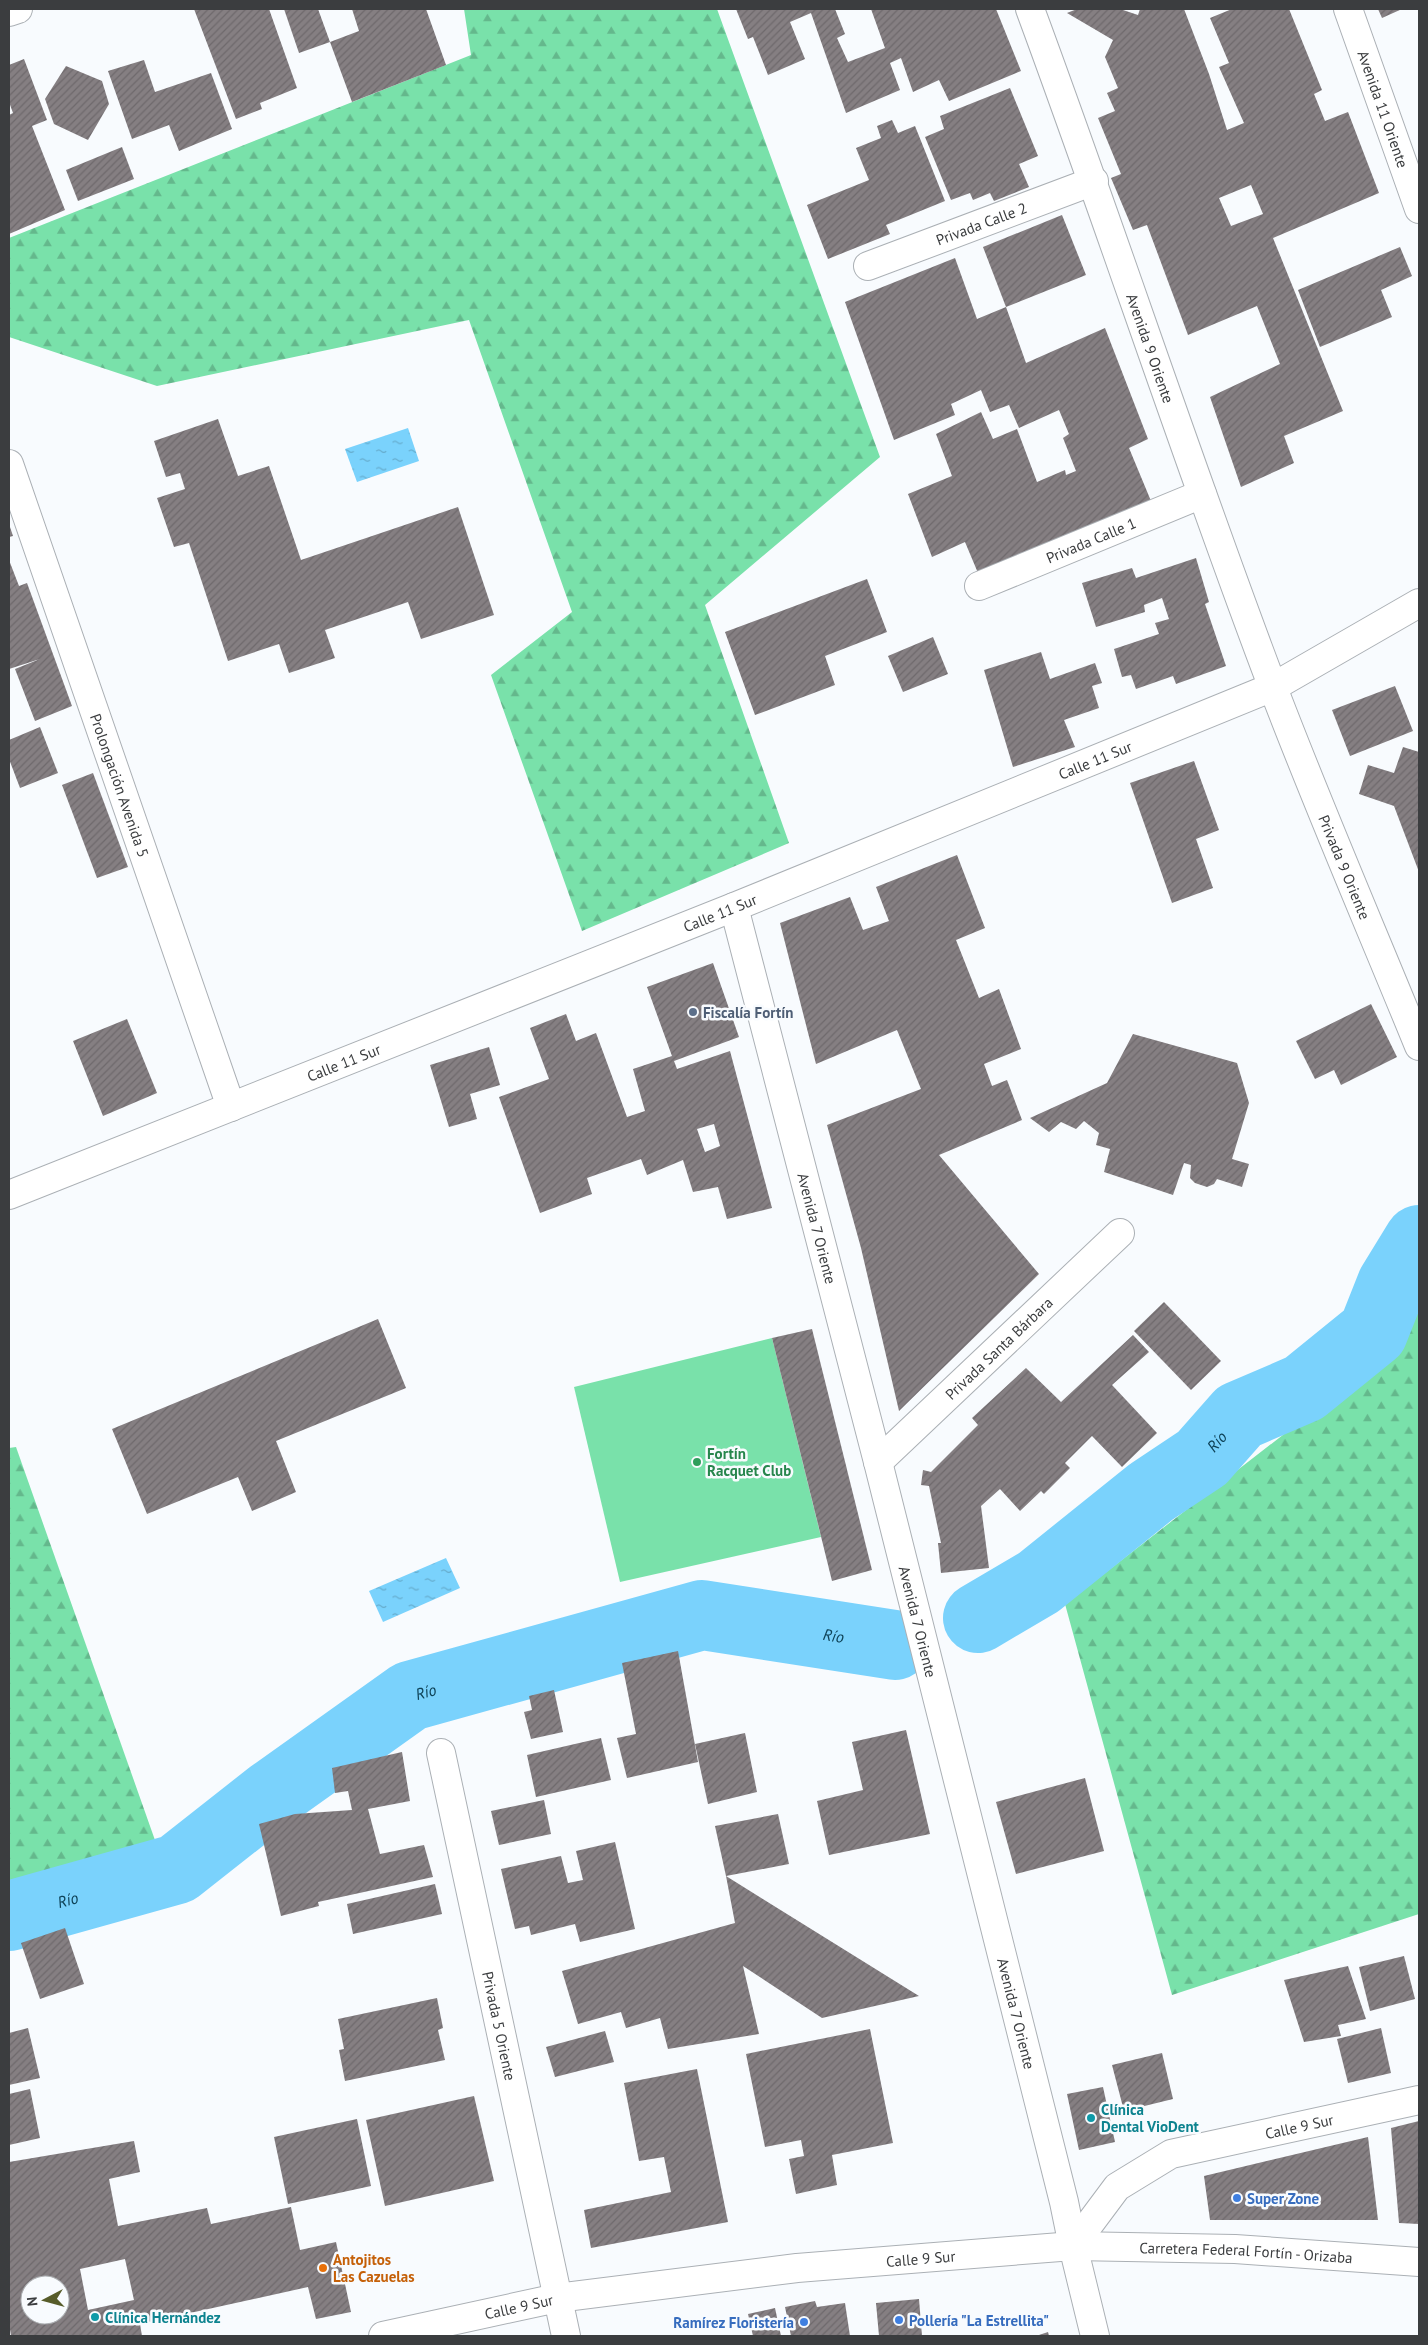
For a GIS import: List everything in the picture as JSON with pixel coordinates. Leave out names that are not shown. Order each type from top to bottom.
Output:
[{"type":"street","points":[[9,12],[18,9]]},
{"type":"street","name":"Avenida 9 Oriente","points":[[1030,9],[1094,181],[1202,494],[1273,687]]},
{"type":"street","name":"Avenida 11 Oriente","points":[[1348,9],[1419,210]]},
{"type":"street","name":"Privada Calle 2","points":[[868,266],[1094,181]]},
{"type":"street","name":"Prolongación Avenida 5","points":[[9,464],[231,1107]]},
{"type":"street","name":"Privada Calle 1","points":[[980,586],[1202,494]]},
{"type":"street","name":"Calle 11 Sur","points":[[9,1195],[734,907],[1273,687],[1419,603]]},
{"type":"street","name":"Privada 9 Oriente","points":[[1273,687],[1419,1046]]},
{"type":"street","name":"Avenida 7 Oriente","points":[[734,907],[878,1462],[1060,2182],[1073,2246],[1095,2336]]},
{"type":"street","name":"Privada Santa Bárbara","points":[[878,1462],[1120,1233]]},
{"type":"street","name":"Privada 5 Oriente","points":[[441,1753],[566,2336]]},
{"type":"street","name":"Calle 9 Sur","points":[[383,2336],[557,2298],[798,2268],[1073,2246],[1117,2187],[1171,2154],[1419,2100]]},
{"type":"street","name":"Carretera Federal Fortín - Orizaba","points":[[1073,2246],[1235,2249],[1419,2262]]},
{"type":"green space","points":[[464,9],[717,9],[880,457],[705,605],[789,843],[582,931],[491,675],[572,612],[469,320],[157,386],[9,337],[9,238],[471,55]]},
{"type":"green space","points":[[1419,1306],[1419,1914],[1172,1995],[1065,1604],[1391,1351]]},
{"type":"green space","name":"Fortín Racquet Club","points":[[772,1338],[821,1537],[620,1582],[574,1387]]},
{"type":"green space","points":[[16,1447],[156,1843],[9,1884],[9,1448]]},
{"type":"water","points":[[408,428],[419,461],[357,482],[345,449]]},
{"type":"water","points":[[446,1558],[460,1588],[383,1622],[369,1591]]},
{"type":"building","points":[[194,9],[269,9],[297,88],[260,103],[262,109],[236,119]]},
{"type":"building","points":[[284,9],[318,9],[330,42],[299,53]]},
{"type":"building","points":[[352,9],[426,9],[446,65],[352,102],[330,42],[359,31]]},
{"type":"building","points":[[736,9],[835,9],[845,34],[837,38],[848,62],[885,48],[871,9],[996,9],[1021,71],[949,101],[939,80],[913,92],[901,58],[890,63],[900,90],[846,113],[811,13],[790,22],[805,59],[768,75],[753,37],[748,39]]},
{"type":"building","points":[[1077,9],[1120,9],[1138,15],[1140,9],[1184,9],[1209,74],[1227,130],[1244,123],[1219,67],[1229,63],[1210,18],[1232,9],[1289,9],[1322,90],[1314,94],[1325,121],[1348,112],[1379,193],[1273,238],[1343,411],[1284,436],[1294,463],[1241,487],[1210,397],[1280,364],[1257,306],[1188,335],[1147,225],[1133,230],[1111,178],[1121,174],[1098,118],[1115,111],[1107,93],[1118,88],[1105,57],[1113,40],[1067,13]],"holes":[[[1251,185],[1263,214],[1231,226],[1219,198]]]},
{"type":"building","points":[[1378,9],[1402,9],[1382,18]]},
{"type":"building","points":[[24,59],[47,120],[32,126],[65,210],[9,234],[9,115],[13,113],[9,102],[9,65]]},
{"type":"building","points":[[144,60],[155,92],[211,73],[232,129],[179,151],[169,125],[132,139],[108,71]]},
{"type":"building","points":[[66,66],[102,81],[109,104],[88,140],[54,124],[45,99]]},
{"type":"building","points":[[1010,88],[1038,156],[1019,164],[1029,187],[994,201],[990,193],[973,200],[970,193],[951,200],[925,137],[944,129],[940,116]]},
{"type":"building","points":[[892,120],[898,133],[915,126],[945,201],[886,225],[890,234],[828,259],[807,205],[869,180],[856,148],[881,138],[877,126]]},
{"type":"building","points":[[122,147],[134,179],[78,201],[66,170]]},
{"type":"building","points":[[1062,215],[1086,275],[1006,307],[983,247]]},
{"type":"building","points":[[1400,247],[1412,276],[1381,290],[1392,317],[1320,347],[1298,290]]},
{"type":"building","points":[[955,258],[977,319],[1006,307],[1026,363],[1105,328],[1148,439],[1129,448],[1151,501],[978,573],[965,542],[932,557],[908,494],[952,476],[936,434],[981,412],[993,439],[1017,429],[1037,482],[1065,470],[1066,475],[1076,471],[1063,438],[1069,434],[1059,410],[1019,428],[1009,405],[990,412],[981,390],[951,404],[955,415],[894,440],[845,302]]},
{"type":"building","points":[[218,419],[238,476],[269,466],[301,560],[458,507],[494,615],[421,639],[408,602],[325,630],[335,658],[289,673],[279,644],[228,661],[189,543],[174,547],[157,498],[185,489],[180,473],[166,477],[154,441]]},
{"type":"building","points":[[9,524],[13,536],[9,537]]},
{"type":"building","points":[[1196,558],[1209,602],[1205,604],[1226,666],[1176,684],[1173,676],[1136,689],[1131,675],[1122,677],[1114,649],[1159,634],[1155,623],[1169,619],[1162,598],[1144,605],[1145,612],[1096,627],[1082,583],[1132,568],[1136,578]]},
{"type":"building","points":[[9,560],[19,586],[27,583],[72,706],[35,721],[15,669],[40,659],[9,669]]},
{"type":"building","points":[[867,579],[887,632],[825,656],[835,685],[755,715],[725,632]]},
{"type":"building","points":[[933,637],[948,674],[903,692],[888,656]]},
{"type":"building","points":[[1041,652],[1050,679],[1095,663],[1102,683],[1092,686],[1099,708],[1064,720],[1075,747],[1013,767],[984,670]]},
{"type":"building","points":[[1395,686],[1413,731],[1350,756],[1332,710]]},
{"type":"building","points":[[40,727],[58,773],[20,788],[9,759],[9,740]]},
{"type":"building","points":[[1403,747],[1419,752],[1419,872],[1394,806],[1359,794],[1368,765],[1394,773]]},
{"type":"building","points":[[1194,761],[1219,830],[1196,839],[1213,888],[1172,903],[1130,783]]},
{"type":"building","points":[[93,773],[128,867],[97,878],[62,785]]},
{"type":"building","points":[[957,855],[985,928],[956,940],[979,998],[999,989],[1021,1049],[984,1064],[992,1086],[1007,1080],[1022,1120],[939,1155],[1039,1274],[899,1411],[861,1248],[827,1125],[921,1089],[897,1030],[816,1064],[780,923],[850,897],[863,930],[889,921],[876,887]]},
{"type":"building","points":[[713,963],[739,1037],[674,1061],[677,1069],[730,1051],[772,1208],[727,1219],[718,1187],[693,1192],[683,1160],[647,1175],[641,1159],[587,1178],[592,1194],[540,1213],[499,1097],[549,1079],[530,1028],[566,1014],[576,1041],[596,1033],[627,1117],[645,1111],[633,1069],[672,1056],[647,987]],"holes":[[[714,1124],[720,1146],[705,1152],[697,1129]]]},
{"type":"building","points":[[1371,1004],[1397,1057],[1341,1085],[1334,1070],[1315,1079],[1296,1041]]},
{"type":"building","points":[[127,1019],[157,1093],[103,1116],[73,1041]]},
{"type":"building","points":[[1133,1034],[1237,1063],[1249,1103],[1232,1159],[1249,1164],[1242,1187],[1217,1179],[1214,1184],[1207,1187],[1195,1183],[1190,1178],[1191,1165],[1184,1163],[1173,1195],[1104,1172],[1110,1149],[1096,1145],[1099,1133],[1084,1121],[1076,1129],[1061,1122],[1049,1132],[1030,1118],[1107,1083]]},
{"type":"building","points":[[489,1047],[500,1085],[470,1094],[477,1119],[449,1127],[430,1065]]},
{"type":"building","points":[[1164,1302],[1221,1361],[1191,1390],[1134,1331]]},
{"type":"building","points":[[378,1319],[406,1388],[276,1441],[296,1492],[252,1511],[238,1477],[147,1514],[112,1429]]},
{"type":"building","points":[[812,1329],[872,1570],[832,1581],[772,1338]]},
{"type":"building","points":[[1133,1335],[1149,1352],[1112,1385],[1157,1433],[1122,1467],[1092,1436],[1065,1463],[1070,1468],[1044,1494],[1041,1491],[1020,1511],[1000,1489],[981,1506],[989,1568],[941,1573],[938,1543],[941,1543],[929,1486],[921,1485],[923,1470],[931,1472],[978,1425],[972,1418],[1026,1368],[1061,1402]]},
{"type":"building","points":[[678,1651],[698,1762],[627,1778],[617,1738],[636,1734],[622,1663]]},
{"type":"building","points":[[554,1690],[563,1732],[531,1739],[524,1712],[532,1710],[529,1696]]},
{"type":"building","points":[[906,1730],[930,1834],[829,1855],[817,1801],[863,1790],[852,1742]]},
{"type":"building","points":[[745,1733],[757,1792],[708,1804],[695,1744]]},
{"type":"building","points":[[601,1738],[611,1780],[536,1797],[527,1755]]},
{"type":"building","points":[[402,1752],[410,1801],[368,1809],[380,1854],[424,1845],[433,1877],[318,1902],[319,1906],[281,1916],[259,1824],[295,1814],[352,1810],[348,1791],[335,1793],[332,1768]]},
{"type":"building","points":[[1085,1778],[1104,1851],[1016,1874],[996,1802]]},
{"type":"building","points":[[544,1800],[551,1834],[499,1845],[491,1811]]},
{"type":"building","points":[[778,1814],[789,1864],[726,1876],[715,1826]]},
{"type":"building","points":[[615,1842],[635,1929],[580,1942],[575,1924],[531,1935],[529,1926],[515,1929],[501,1869],[561,1856],[568,1883],[583,1880],[576,1851]]},
{"type":"building","points":[[726,1876],[919,1996],[822,2018],[743,1966],[759,2034],[668,2049],[660,2018],[626,2028],[621,2012],[578,2024],[562,1971],[735,1923]]},
{"type":"building","points":[[435,1884],[442,1914],[353,1934],[347,1904]]},
{"type":"building","points":[[65,1928],[84,1984],[40,1999],[21,1943]]},
{"type":"building","points":[[1404,1956],[1415,1999],[1370,2011],[1359,1967]]},
{"type":"building","points":[[1348,1966],[1366,2019],[1338,2025],[1341,2036],[1304,2042],[1284,1980]]},
{"type":"building","points":[[437,1998],[443,2028],[438,2030],[445,2060],[345,2081],[339,2050],[344,2049],[338,2019]]},
{"type":"building","points":[[28,2028],[40,2078],[9,2085],[9,2033]]},
{"type":"building","points":[[1381,2028],[1391,2073],[1348,2083],[1337,2039]]},
{"type":"building","points":[[870,2029],[893,2143],[832,2155],[837,2185],[796,2194],[789,2159],[804,2156],[801,2140],[765,2147],[746,2054]]},
{"type":"building","points":[[605,2031],[614,2062],[555,2077],[546,2047]]},
{"type":"building","points":[[1162,2053],[1173,2099],[1124,2111],[1112,2065]]},
{"type":"building","points":[[697,2069],[728,2222],[591,2248],[584,2210],[671,2192],[664,2157],[639,2161],[624,2083]]},
{"type":"building","name":"Clínica Dental VioDent","points":[[1103,2087],[1115,2142],[1079,2150],[1067,2094]]},
{"type":"building","points":[[30,2089],[40,2138],[9,2145],[9,2094]]},
{"type":"building","points":[[474,2096],[494,2181],[385,2206],[366,2120]]},
{"type":"building","points":[[357,2119],[371,2186],[288,2204],[274,2137]]},
{"type":"building","points":[[1419,2121],[1419,2224],[1399,2223],[1391,2128]]},
{"type":"building","points":[[1368,2137],[1378,2220],[1210,2220],[1204,2176]]},
{"type":"building","points":[[134,2141],[140,2172],[109,2179],[118,2226],[207,2208],[211,2224],[291,2207],[300,2250],[336,2242],[351,2312],[316,2319],[308,2287],[140,2324],[142,2336],[11,2336],[9,2323],[9,2162]],"holes":[[[125,2259],[134,2300],[88,2310],[80,2269]]]},
{"type":"building","name":"Pollería \"La Estrellita\"","points":[[919,2299],[922,2336],[879,2336],[876,2303]]},
{"type":"building","points":[[815,2301],[817,2307],[845,2303],[850,2336],[791,2336],[785,2307]]},
{"type":"building","points":[[775,2308],[781,2336],[753,2336],[748,2314]]},
{"type":"building","points":[[1048,2332],[1049,2336],[1036,2336]]},
{"type":"waterway","name":"Río","points":[[978,1618],[1039,1582],[1151,1492],[1202,1458],[1239,1416],[1304,1388],[1373,1332],[1392,1284],[1419,1240]]},
{"type":"waterway","name":"Río","points":[[9,1916],[177,1869],[271,1795],[410,1696],[702,1615],[895,1645]]},
{"type":"place","name":"Fiscalía Fortín","points":[[693,1012]]},
{"type":"place","name":"Fortín Racquet Club","points":[[697,1462]]},
{"type":"place","name":"Clínica Dental VioDent","points":[[1091,2118]]},
{"type":"place","name":"Super Zone","points":[[1237,2198]]},
{"type":"place","name":"Antojitos Las Cazuelas","points":[[323,2268]]},
{"type":"place","name":"Clínica Hernández","points":[[95,2317]]},
{"type":"place","name":"Pollería \"La Estrellita\"","points":[[899,2320]]},
{"type":"place","name":"Ramírez Floristería","points":[[804,2322]]}]
